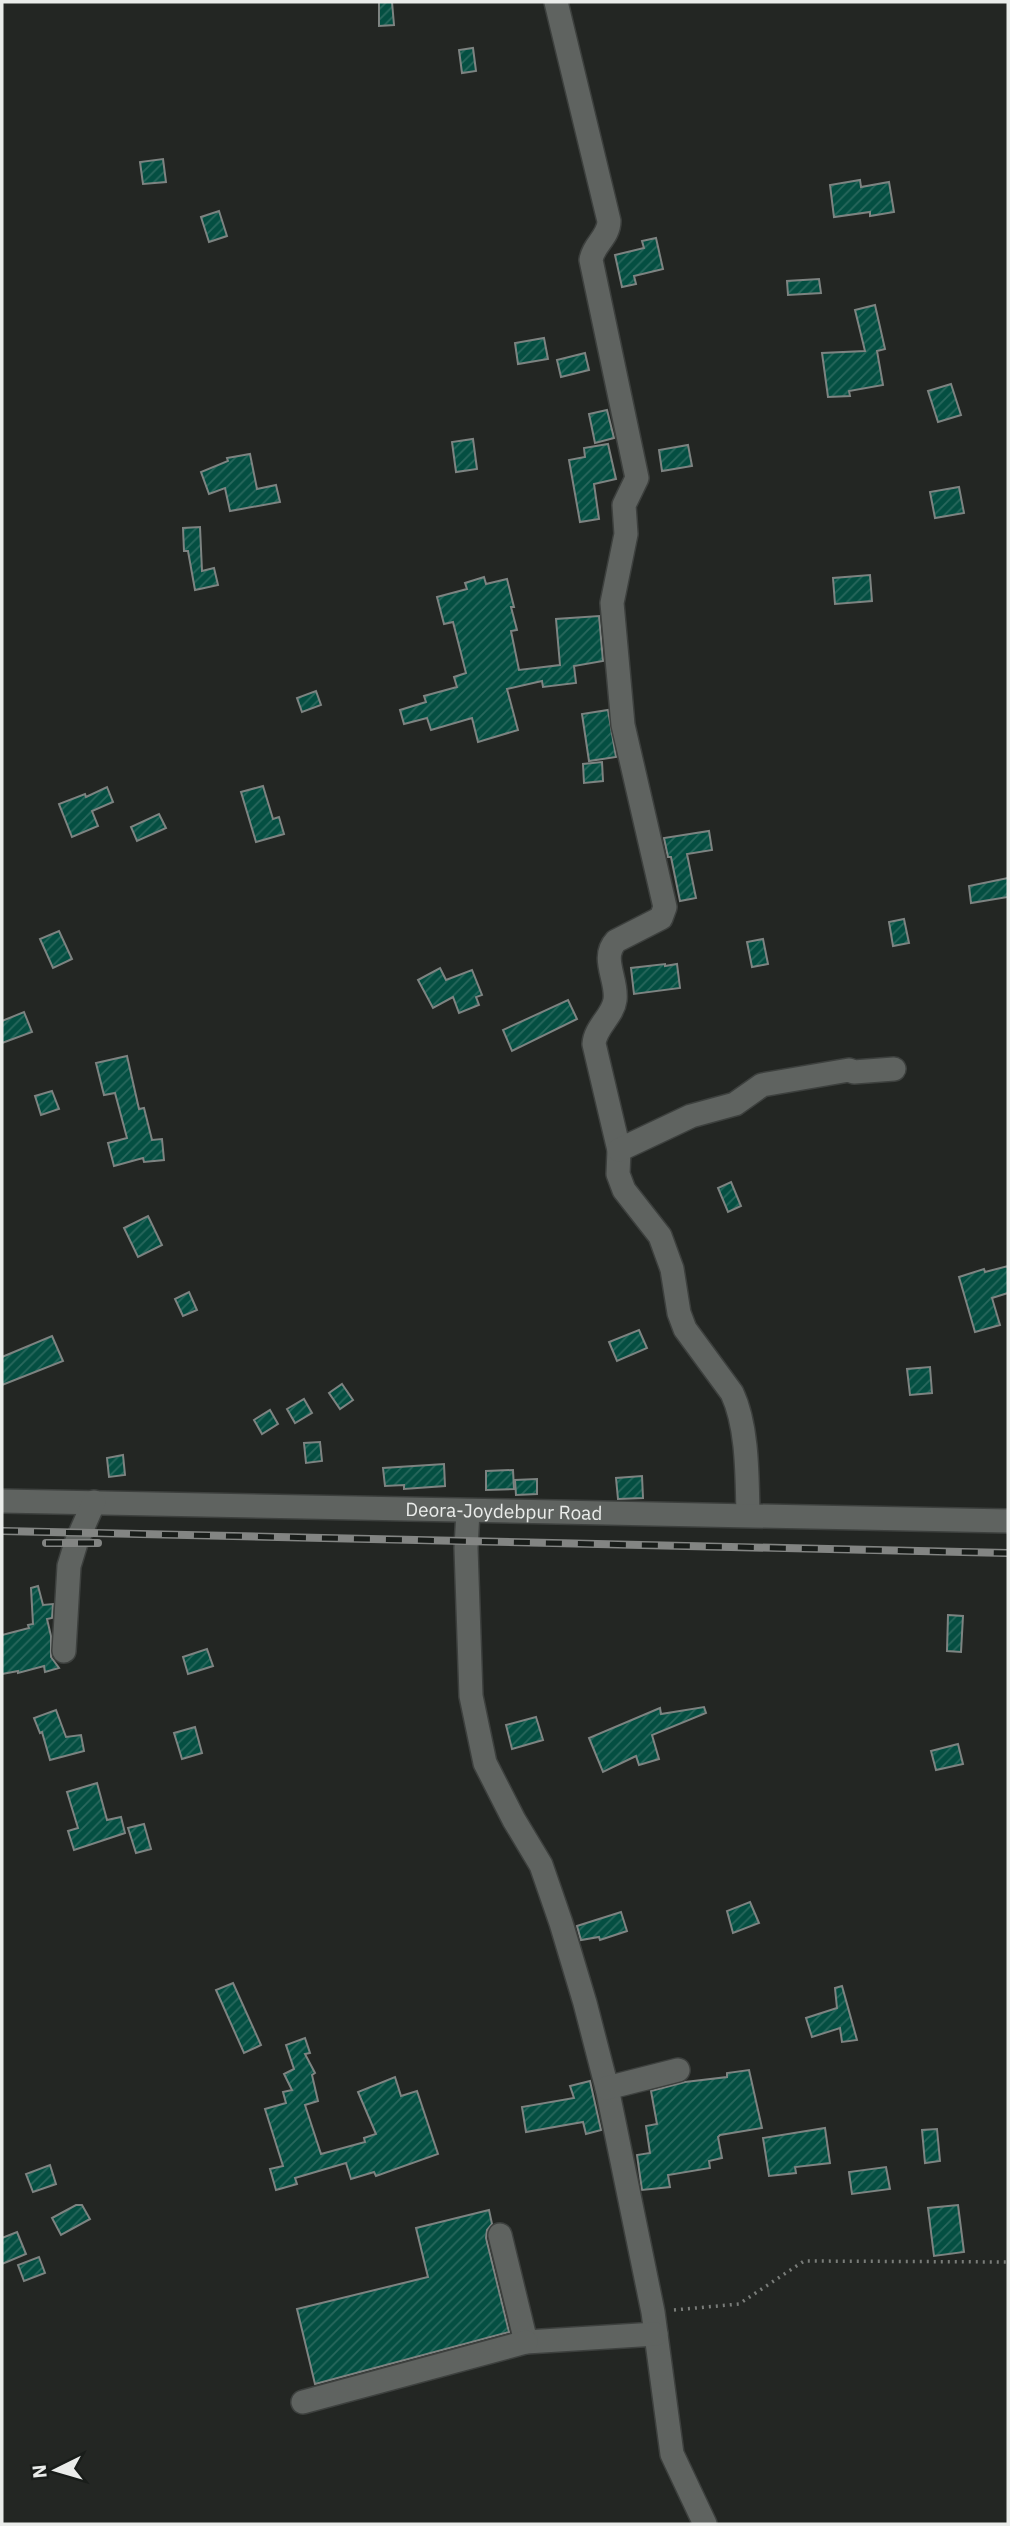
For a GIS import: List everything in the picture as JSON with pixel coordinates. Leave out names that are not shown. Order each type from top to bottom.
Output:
[{"type":"street","points":[[556,2],[609,221],[609,229],[592,252],[591,260],[637,478],[626,498],[626,534],[612,603],[623,725],[665,907],[662,918],[616,941],[608,954],[615,1004],[594,1037],[594,1044],[619,1150],[618,1174],[624,1190],[660,1236],[667,1253],[682,1322],[736,1403],[747,1465],[748,1515]]},
{"type":"street","points":[[619,1150],[691,1116],[736,1104],[769,1082],[849,1070],[854,1072],[894,1069]]},
{"type":"street","name":"Deora-Joydebpur Road","points":[[2,1500],[1008,1521]]},
{"type":"street","points":[[64,1651],[69,1566],[94,1502]]},
{"type":"street","points":[[468,1511],[466,1548],[471,1696],[485,1763],[541,1865],[561,1923],[607,2088],[655,2323],[672,2454],[705,2524]]},
{"type":"street","points":[[607,2088],[678,2070]]},
{"type":"street","points":[[500,2235],[526,2342]]},
{"type":"street","points":[[303,2402],[526,2342],[655,2323]]},
{"type":"path","points":[[655,2323],[739,2304],[804,2261],[1008,2262]]},
{"type":"building","points":[[379,2],[392,2],[394,25],[379,26]]},
{"type":"building","points":[[473,48],[476,71],[462,73],[459,50]]},
{"type":"building","points":[[163,159],[166,182],[143,184],[140,162]]},
{"type":"building","points":[[860,180],[861,187],[889,182],[894,212],[834,217],[830,185]]},
{"type":"building","points":[[219,211],[227,236],[209,242],[201,217]]},
{"type":"building","points":[[656,238],[663,269],[634,276],[636,284],[622,287],[615,255],[644,248],[642,241]]},
{"type":"building","points":[[819,279],[821,293],[788,295],[787,281]]},
{"type":"building","points":[[875,305],[885,349],[877,351],[883,385],[849,391],[850,396],[828,397],[822,353],[865,351],[855,310]]},
{"type":"building","points":[[544,338],[548,359],[518,364],[515,343]]},
{"type":"building","points":[[585,353],[589,370],[561,377],[557,360]]},
{"type":"building","points":[[951,384],[961,415],[938,422],[928,391]]},
{"type":"building","points":[[607,410],[614,438],[595,443],[589,414]]},
{"type":"building","points":[[473,439],[477,469],[456,472],[452,442]]},
{"type":"building","points":[[608,444],[616,479],[594,484],[599,519],[580,522],[569,460],[585,457],[584,448]]},
{"type":"building","points":[[688,445],[692,466],[662,471],[659,450]]},
{"type":"building","points":[[250,454],[257,489],[276,485],[280,502],[230,511],[225,488],[209,494],[201,472],[228,461],[227,458]]},
{"type":"building","points":[[959,487],[964,513],[935,518],[930,492]]},
{"type":"building","points":[[200,527],[202,571],[214,568],[218,585],[195,590],[188,551],[184,551],[183,528]]},
{"type":"building","points":[[870,575],[872,601],[835,604],[833,578]]},
{"type":"building","points":[[484,577],[486,584],[507,579],[514,607],[511,607],[517,630],[511,631],[519,670],[560,665],[556,619],[599,616],[603,661],[574,666],[576,683],[543,687],[542,681],[507,689],[518,730],[478,742],[472,718],[431,730],[427,718],[404,724],[400,710],[426,702],[424,696],[457,687],[454,677],[466,673],[453,622],[444,624],[437,597],[467,589],[465,583]]},
{"type":"building","points":[[316,691],[321,705],[302,712],[297,698]]},
{"type":"building","points":[[608,710],[616,757],[589,761],[582,714]]},
{"type":"building","points":[[602,762],[603,781],[584,783],[583,764]]},
{"type":"building","points":[[263,786],[273,819],[279,817],[284,834],[256,842],[241,792]]},
{"type":"building","points":[[107,787],[113,802],[92,811],[98,826],[72,837],[59,804],[85,794],[86,797]]},
{"type":"building","points":[[159,814],[166,828],[137,841],[131,827]]},
{"type":"building","points":[[709,831],[712,850],[687,854],[696,898],[680,901],[671,857],[668,857],[664,838]]},
{"type":"building","points":[[1008,878],[1008,897],[971,903],[969,886]]},
{"type":"building","points":[[904,919],[909,943],[893,946],[889,922]]},
{"type":"building","points":[[59,931],[72,959],[53,968],[40,939]]},
{"type":"building","points":[[763,939],[768,964],[752,967],[747,942]]},
{"type":"building","points":[[677,964],[680,988],[634,994],[631,968]]},
{"type":"building","points":[[440,968],[446,980],[472,970],[482,995],[476,997],[479,1005],[459,1013],[453,997],[433,1008],[418,980]]},
{"type":"building","points":[[568,1000],[577,1019],[512,1051],[503,1030]]},
{"type":"building","points":[[24,1012],[32,1032],[2,1043],[2,1021]]},
{"type":"building","points":[[127,1056],[139,1109],[144,1108],[152,1140],[162,1139],[164,1160],[144,1162],[143,1158],[114,1166],[108,1143],[127,1138],[115,1093],[104,1095],[96,1063]]},
{"type":"building","points":[[52,1091],[59,1109],[41,1115],[35,1096]]},
{"type":"building","points":[[731,1182],[741,1206],[728,1212],[718,1188]]},
{"type":"building","points":[[148,1216],[162,1245],[138,1257],[124,1228]]},
{"type":"building","points":[[1008,1266],[1008,1293],[992,1298],[1000,1325],[975,1332],[959,1277],[984,1269],[985,1272]]},
{"type":"building","points":[[189,1292],[197,1310],[183,1316],[175,1299]]},
{"type":"building","points":[[639,1330],[647,1348],[617,1361],[609,1342]]},
{"type":"building","points":[[52,1336],[63,1361],[2,1385],[2,1357]]},
{"type":"building","points":[[930,1367],[932,1393],[910,1395],[907,1369]]},
{"type":"building","points":[[342,1384],[353,1400],[340,1409],[329,1393]]},
{"type":"building","points":[[304,1399],[312,1413],[295,1423],[287,1409]]},
{"type":"building","points":[[270,1410],[278,1424],[262,1434],[254,1420]]},
{"type":"building","points":[[320,1442],[322,1461],[306,1463],[304,1443]]},
{"type":"building","points":[[123,1455],[125,1475],[109,1477],[107,1458]]},
{"type":"building","points":[[444,1464],[445,1486],[404,1489],[404,1485],[385,1486],[383,1468]]},
{"type":"building","points":[[513,1470],[514,1489],[486,1490],[486,1471]]},
{"type":"building","points":[[642,1476],[643,1498],[618,1499],[616,1478]]},
{"type":"building","points":[[537,1479],[537,1494],[516,1495],[515,1480]]},
{"type":"building","points":[[38,1586],[43,1605],[53,1604],[52,1618],[47,1619],[51,1636],[51,1657],[59,1668],[45,1672],[44,1666],[2,1674],[2,1635],[29,1628],[28,1625],[33,1624],[31,1588]]},
{"type":"building","points":[[948,1615],[963,1616],[961,1652],[947,1651]]},
{"type":"building","points":[[207,1649],[213,1666],[188,1674],[183,1657]]},
{"type":"building","points":[[704,1707],[706,1713],[652,1735],[659,1759],[639,1765],[636,1756],[603,1772],[589,1738],[660,1708],[661,1714]]},
{"type":"building","points":[[56,1710],[66,1737],[81,1735],[84,1751],[50,1760],[42,1732],[40,1733],[34,1718]]},
{"type":"building","points":[[536,1717],[543,1740],[512,1749],[506,1725]]},
{"type":"building","points":[[195,1727],[202,1753],[182,1759],[174,1733]]},
{"type":"building","points":[[958,1744],[963,1764],[936,1770],[931,1751]]},
{"type":"building","points":[[97,1783],[107,1820],[121,1817],[125,1833],[74,1850],[68,1831],[78,1828],[67,1792]]},
{"type":"building","points":[[144,1824],[151,1849],[136,1853],[128,1828]]},
{"type":"building","points":[[750,1902],[759,1923],[733,1933],[727,1911]]},
{"type":"building","points":[[621,1912],[627,1931],[600,1940],[599,1937],[581,1940],[577,1926]]},
{"type":"building","points":[[233,1983],[261,2045],[244,2053],[216,1990]]},
{"type":"building","points":[[842,1986],[857,2040],[842,2042],[840,2028],[812,2037],[806,2018],[837,2008],[835,1988]]},
{"type":"building","points":[[305,2038],[310,2053],[305,2054],[315,2073],[312,2075],[318,2101],[305,2105],[321,2154],[365,2142],[364,2138],[376,2134],[358,2092],[395,2077],[401,2096],[417,2091],[438,2154],[376,2176],[374,2172],[351,2179],[346,2163],[295,2178],[297,2184],[276,2190],[270,2169],[283,2166],[265,2109],[286,2103],[283,2092],[292,2090],[284,2074],[294,2069],[286,2045]]},
{"type":"building","points":[[749,2070],[762,2128],[720,2135],[718,2137],[722,2158],[709,2161],[710,2168],[668,2175],[670,2187],[642,2190],[637,2155],[650,2153],[646,2126],[657,2124],[651,2091],[685,2082],[727,2077],[727,2073]]},
{"type":"building","points":[[590,2081],[601,2130],[586,2134],[583,2122],[526,2132],[522,2107],[574,2098],[570,2086]]},
{"type":"building","points":[[825,2128],[830,2163],[795,2167],[796,2173],[769,2176],[763,2138]]},
{"type":"building","points":[[937,2129],[940,2161],[925,2163],[922,2130]]},
{"type":"building","points":[[50,2165],[56,2184],[33,2192],[26,2174]]},
{"type":"building","points":[[886,2167],[890,2189],[852,2194],[849,2172]]},
{"type":"building","points":[[76,2205],[82,2205],[90,2219],[61,2235],[52,2218]]},
{"type":"building","points":[[958,2205],[964,2252],[934,2256],[928,2208]]},
{"type":"building","points":[[489,2210],[492,2224],[487,2230],[486,2238],[509,2332],[315,2384],[297,2309],[428,2277],[416,2228]]},
{"type":"building","points":[[17,2232],[26,2254],[2,2264],[2,2238]]},
{"type":"building","points":[[39,2257],[45,2273],[24,2281],[18,2265]]},
{"type":"railway","points":[[2,1531],[1008,1553]]},
{"type":"railway","points":[[46,1543],[98,1543]]}]
